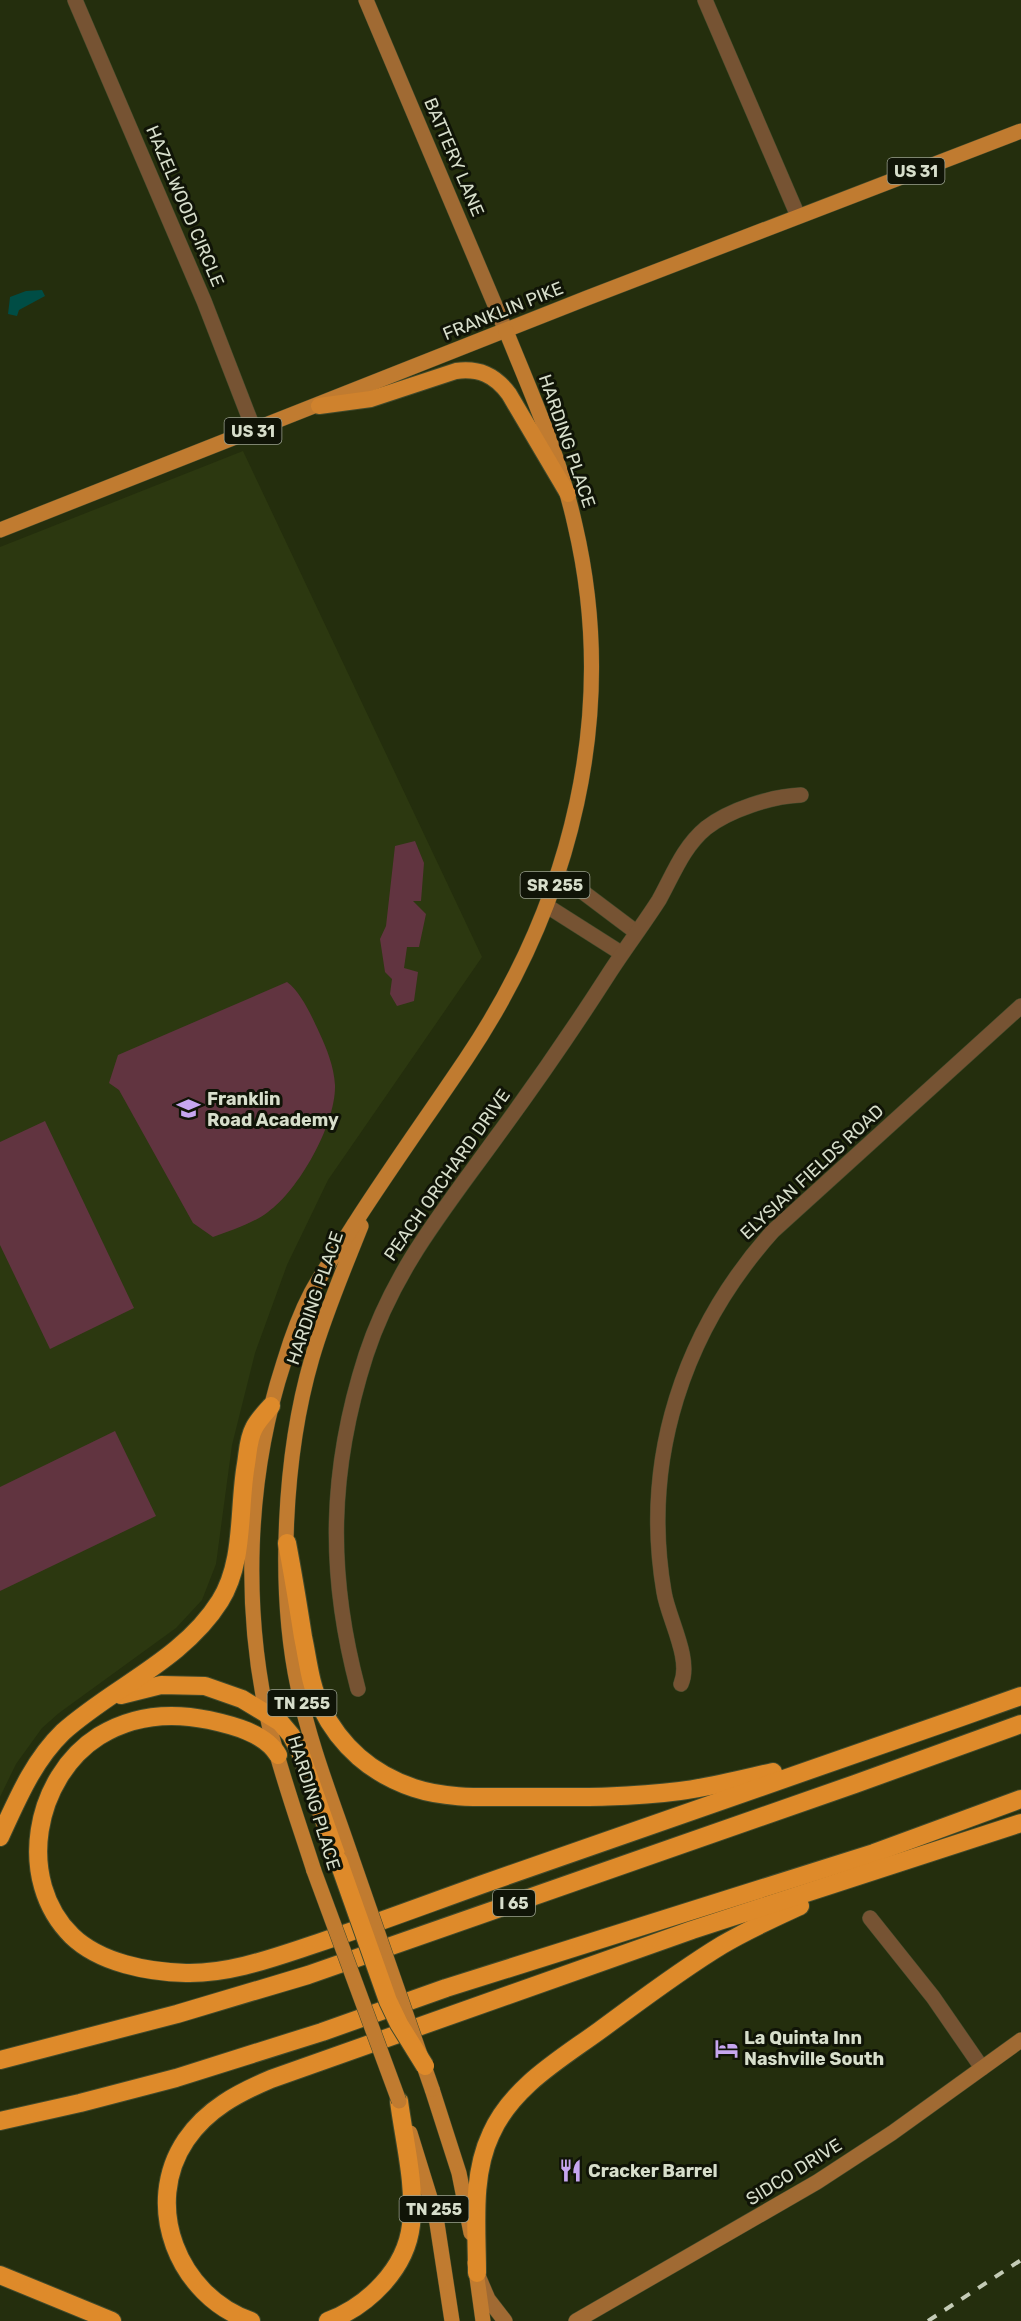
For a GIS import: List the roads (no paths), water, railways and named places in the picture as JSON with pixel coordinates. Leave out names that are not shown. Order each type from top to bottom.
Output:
[{"type":"highway","points":[[319,406],[371,399],[456,371],[482,372],[502,385],[509,394],[568,494]]},
{"type":"highway","points":[[0,1837],[21,1791],[39,1761],[57,1738],[92,1709],[188,1639],[203,1624],[221,1599],[231,1578],[236,1558],[240,1505],[250,1440],[254,1429],[271,1407]]},
{"type":"highway","points":[[287,1543],[310,1674],[320,1706],[336,1732],[362,1760],[392,1779],[414,1788],[437,1794],[468,1797],[645,1794],[697,1788],[857,1754]]},
{"type":"highway","points":[[92,1709],[131,1691],[161,1685],[187,1684],[225,1691],[267,1713],[283,1725],[296,1743],[344,1858],[388,2001],[399,2024],[425,2066]]},
{"type":"highway","points":[[278,1755],[266,1742],[237,1728],[205,1719],[178,1715],[154,1716],[128,1722],[102,1734],[81,1749],[64,1769],[51,1792],[42,1818],[38,1843],[38,1860],[46,1894],[58,1918],[73,1937],[96,1952],[138,1967],[187,1973],[237,1967],[391,1918],[617,1836],[1021,1696]]},
{"type":"highway","name":"I 65","points":[[0,2060],[177,2014],[308,1975],[1021,1724]]},
{"type":"highway","points":[[0,2121],[176,2078],[446,1988],[874,1853],[1021,1799]]},
{"type":"highway","points":[[251,2321],[225,2309],[197,2285],[177,2255],[168,2221],[167,2201],[170,2180],[180,2149],[201,2121],[220,2105],[251,2087],[290,2072],[692,1930],[1021,1823]]},
{"type":"highway","points":[[477,2273],[477,2212],[482,2161],[496,2124],[520,2091],[663,1983],[722,1945],[875,1871]]},
{"type":"highway","points":[[328,2321],[361,2305],[378,2290],[394,2268],[410,2234],[412,2199],[399,2101]]},
{"type":"highway","points":[[0,2275],[112,2321]]},
{"type":"main road","name":"BATTERY LANE","points":[[366,0],[506,331]]},
{"type":"main road","name":"FRANKLIN PIKE","points":[[0,530],[1021,130]]},
{"type":"main road","name":"HARDING PLACE","points":[[452,2321],[436,2217],[399,2101],[314,1871],[278,1755],[267,1713],[255,1631],[252,1561],[256,1491],[271,1407],[285,1358],[310,1295],[373,1195],[485,1029],[530,949],[559,874],[570,838],[584,769],[591,688],[586,590],[577,529],[568,494],[552,446],[506,331]]},
{"type":"main road","name":"HARDING PLACE","points":[[344,1858],[298,1687],[291,1648],[287,1604],[287,1504],[311,1360],[324,1320],[373,1195]]},
{"type":"main road","name":"SIDCO DRIVE","points":[[576,2321],[817,2182],[892,2133],[1021,2040]]},
{"type":"main road","name":"TN 255","points":[[425,2066],[459,2173],[483,2321]]},
{"type":"main road","points":[[477,2273],[489,2299],[505,2321]]},
{"type":"street","name":"HAZELWOOD CIRCLE","points":[[75,0],[204,301],[255,430]]},
{"type":"street","points":[[705,0],[798,216]]},
{"type":"street","name":"PEACH ORCHARD DRIVE","points":[[358,1689],[346,1642],[337,1575],[335,1528],[345,1445],[366,1356],[390,1293],[422,1241],[523,1102],[659,898],[688,847],[706,828],[728,816],[776,798],[801,795]]},
{"type":"street","points":[[559,874],[636,932]]},
{"type":"street","points":[[547,906],[621,953]]},
{"type":"street","name":"ELYSIAN FIELDS ROAD","points":[[681,1684],[684,1677],[684,1664],[664,1593],[659,1559],[660,1486],[664,1447],[675,1404],[684,1375],[706,1324],[748,1258],[784,1220],[1021,1006]]},
{"type":"street","points":[[870,1918],[933,1997],[982,2068]]},
{"type":"water","points":[[42,290],[45,296],[19,310],[17,316],[8,314],[10,297],[26,291]]},
{"type":"railway","points":[[928,2321],[1021,2260]]},
{"type":"place","name":"Franklin Road Academy","points":[[189,1109]]},
{"type":"place","name":"La Quinta Inn Nashville South","points":[[726,2048]]},
{"type":"place","name":"Cracker Barrel","points":[[570,2171]]}]
